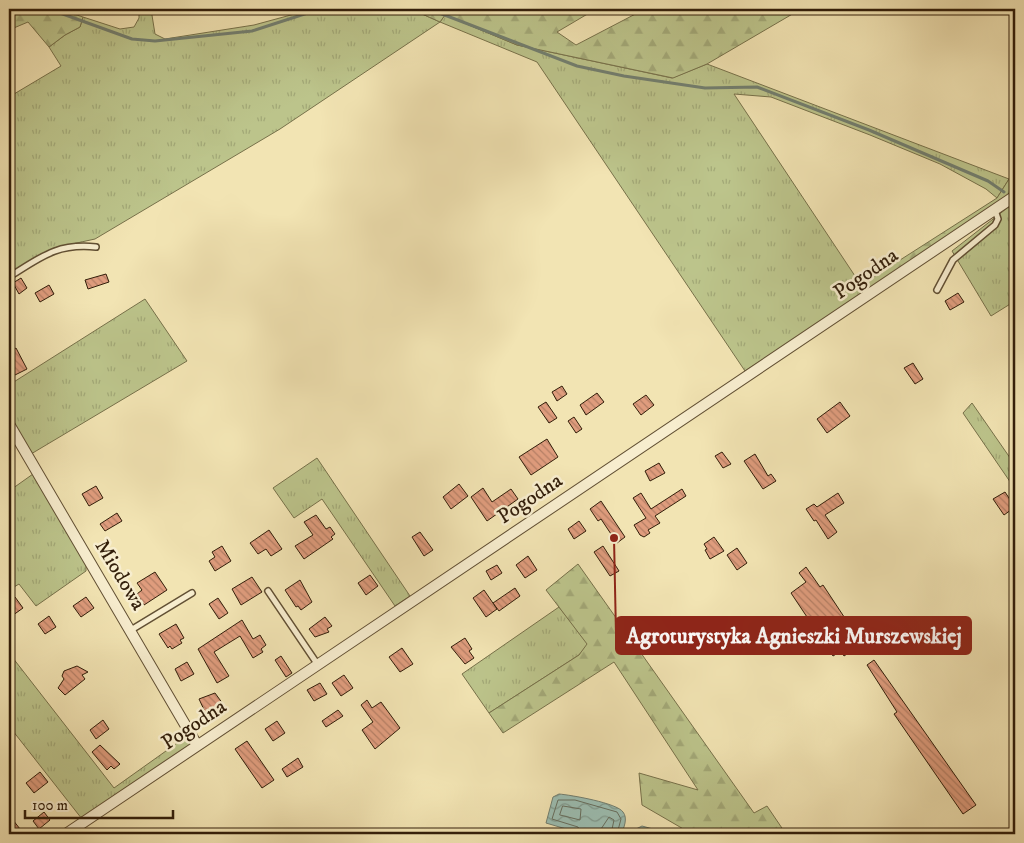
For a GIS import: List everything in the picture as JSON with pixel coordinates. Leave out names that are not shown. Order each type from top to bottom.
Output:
[{"type":"street","name":"Pogodna","points":[[66,834],[1015,196]]},
{"type":"street","name":"Miodowa","points":[[9,424],[198,745]]},
{"type":"lane","points":[[936,290],[953,260],[995,225],[998,219],[995,210]]},
{"type":"lane","points":[[9,277],[59,248],[80,245],[96,247]]},
{"type":"lane","points":[[268,591],[318,665]]},
{"type":"lane","points":[[131,630],[192,592]]},
{"type":"green space","points":[[9,9],[58,9],[83,17],[80,27],[49,47],[28,22],[9,30]]},
{"type":"green space","points":[[139,9],[151,9],[155,34],[165,39],[254,25],[313,9],[343,9],[345,13],[352,14],[358,9],[411,9],[440,22],[280,129],[95,239],[54,248],[9,274],[9,97],[61,66],[49,47],[80,27],[83,17],[120,29],[134,27],[139,18]]},
{"type":"green space","points":[[411,9],[596,9],[557,32],[576,45],[645,9],[801,9],[707,64],[673,78],[517,45],[445,15],[440,22]]},
{"type":"green space","points":[[445,15],[517,45],[672,78],[707,64],[1009,179],[997,198],[986,189],[940,164],[870,135],[771,97],[734,94],[861,285],[863,294],[745,371],[537,62],[440,22]]},
{"type":"green space","points":[[1015,175],[1015,190],[863,294],[861,285],[997,198],[1009,179]]},
{"type":"green space","points":[[1015,202],[1015,301],[991,316],[952,251]]},
{"type":"green space","points":[[145,299],[187,361],[31,454],[9,416],[9,385]]},
{"type":"green space","points":[[972,403],[1015,465],[1015,489],[963,413]]},
{"type":"green space","points":[[317,458],[410,596],[395,606],[322,499],[294,518],[273,488]]},
{"type":"green space","points":[[33,474],[86,563],[86,571],[36,606],[19,584],[9,590],[9,491]]},
{"type":"green space","points":[[578,564],[754,813],[767,806],[786,834],[692,834],[642,805],[639,773],[698,790],[614,662],[503,733],[489,713],[579,655],[587,644],[546,590]]},
{"type":"green space","points":[[559,607],[588,644],[579,655],[489,713],[462,674]]},
{"type":"green space","points":[[9,653],[114,788],[187,736],[191,747],[82,819],[9,726]]},
{"type":"water","points":[[559,794],[593,800],[619,809],[625,817],[621,834],[583,834],[546,823],[553,797]]},
{"type":"water","points":[[642,826],[671,834],[632,834],[632,831]]},
{"type":"building","points":[[106,274],[109,282],[88,289],[85,280]]},
{"type":"building","points":[[21,278],[27,288],[19,294],[13,283]]},
{"type":"building","points":[[49,285],[54,294],[40,302],[35,293]]},
{"type":"building","points":[[958,293],[964,302],[950,310],[945,301]]},
{"type":"building","points":[[16,348],[27,369],[9,378],[9,352]]},
{"type":"building","points":[[913,363],[923,379],[915,384],[904,368]]},
{"type":"building","points":[[562,386],[567,394],[557,401],[552,392]]},
{"type":"building","points":[[597,393],[604,402],[586,415],[580,405]]},
{"type":"building","points":[[646,395],[654,405],[641,415],[633,404]]},
{"type":"building","points":[[546,402],[557,418],[549,423],[538,407]]},
{"type":"building","points":[[840,402],[850,416],[827,433],[817,419]]},
{"type":"building","points":[[574,417],[582,429],[576,433],[568,421]]},
{"type":"building","points":[[547,439],[558,457],[531,475],[519,457]]},
{"type":"building","points":[[722,452],[731,464],[723,468],[715,456]]},
{"type":"building","points":[[755,454],[768,476],[771,474],[776,481],[763,489],[744,461]]},
{"type":"building","points":[[659,463],[665,473],[650,481],[645,471]]},
{"type":"building","points":[[459,484],[468,496],[451,509],[443,497]]},
{"type":"building","points":[[96,486],[103,498],[89,506],[82,494]]},
{"type":"building","points":[[483,488],[492,502],[511,489],[518,499],[487,521],[471,497]]},
{"type":"building","points":[[682,489],[686,496],[655,516],[660,523],[648,530],[650,533],[644,537],[640,535],[634,525],[646,518],[633,498],[641,493],[651,509]]},
{"type":"building","points":[[1005,492],[1015,507],[1004,515],[993,499]]},
{"type":"building","points":[[838,493],[844,503],[825,515],[837,532],[828,539],[816,520],[814,521],[806,509],[814,504],[817,507]]},
{"type":"building","points":[[601,501],[625,537],[617,543],[601,519],[598,521],[590,509]]},
{"type":"building","points":[[117,513],[122,521],[105,531],[100,524]]},
{"type":"building","points":[[316,515],[326,529],[330,527],[335,534],[331,537],[333,539],[304,559],[295,546],[313,535],[304,522]]},
{"type":"building","points":[[579,521],[586,531],[574,539],[568,529]]},
{"type":"building","points":[[269,530],[282,549],[271,556],[266,549],[258,554],[250,543]]},
{"type":"building","points":[[420,532],[433,550],[424,556],[412,537]]},
{"type":"building","points":[[714,537],[724,551],[710,559],[704,544]]},
{"type":"building","points":[[222,546],[231,561],[215,571],[209,561],[215,557],[212,552]]},
{"type":"building","points":[[603,546],[619,571],[610,576],[594,552]]},
{"type":"building","points":[[737,548],[747,563],[737,570],[727,555]]},
{"type":"building","points":[[528,556],[537,570],[525,578],[516,565]]},
{"type":"building","points":[[497,565],[502,573],[491,580],[486,571]]},
{"type":"building","points":[[806,567],[820,587],[823,585],[862,644],[844,656],[841,651],[833,656],[791,593],[806,582],[799,573]]},
{"type":"building","points":[[155,572],[167,590],[144,605],[137,594],[142,590],[137,583]]},
{"type":"building","points":[[370,575],[378,586],[366,595],[358,583]]},
{"type":"building","points":[[252,577],[262,592],[241,605],[232,589]]},
{"type":"building","points":[[300,580],[312,602],[301,610],[298,606],[296,607],[285,590]]},
{"type":"building","points":[[515,588],[520,596],[499,611],[493,603]]},
{"type":"building","points":[[484,590],[497,609],[486,617],[473,598]]},
{"type":"building","points":[[15,597],[23,608],[9,618],[9,601]]},
{"type":"building","points":[[86,597],[94,608],[81,617],[73,606]]},
{"type":"building","points":[[218,598],[228,613],[219,619],[209,604]]},
{"type":"building","points":[[49,616],[56,627],[45,634],[38,624]]},
{"type":"building","points":[[325,617],[332,626],[327,629],[329,632],[315,637],[309,629]]},
{"type":"building","points":[[242,620],[253,639],[260,635],[266,645],[261,649],[263,652],[253,658],[240,636],[214,652],[229,676],[217,683],[198,649]]},
{"type":"building","points":[[176,624],[184,638],[180,640],[182,643],[172,649],[170,646],[168,648],[159,634]]},
{"type":"building","points":[[465,638],[472,649],[469,651],[474,658],[465,664],[451,647]]},
{"type":"building","points":[[402,648],[413,664],[400,672],[389,657]]},
{"type":"building","points":[[281,656],[292,673],[286,677],[275,660]]},
{"type":"building","points":[[874,660],[976,805],[963,814],[894,714],[897,712],[867,665]]},
{"type":"building","points":[[187,662],[194,674],[181,681],[175,669]]},
{"type":"building","points":[[77,666],[88,672],[82,675],[85,679],[65,695],[58,688],[64,679],[62,676],[64,671]]},
{"type":"building","points":[[344,675],[353,688],[341,696],[332,683]]},
{"type":"building","points":[[320,683],[327,694],[314,701],[307,690]]},
{"type":"building","points":[[215,693],[223,704],[206,714],[199,699]]},
{"type":"building","points":[[367,700],[372,708],[381,702],[400,728],[375,749],[362,730],[373,722],[361,705]]},
{"type":"building","points":[[338,710],[343,716],[326,727],[322,721]]},
{"type":"building","points":[[103,720],[109,729],[96,739],[90,730]]},
{"type":"building","points":[[277,721],[285,733],[273,741],[265,729]]},
{"type":"building","points":[[247,741],[274,780],[262,788],[235,749]]},
{"type":"building","points":[[100,745],[120,764],[114,769],[111,766],[107,770],[92,752]]},
{"type":"building","points":[[298,758],[303,767],[287,777],[282,769]]},
{"type":"building","points":[[40,772],[48,782],[34,793],[26,783]]},
{"type":"building","points":[[44,812],[50,820],[39,829],[33,821]]},
{"type":"building","points":[[9,815],[24,834],[9,834]]},
{"type":"waterway","points":[[49,9],[132,39],[155,41],[252,31],[320,9]]},
{"type":"waterway","points":[[429,9],[577,66],[624,76],[705,88],[757,87],[869,130],[988,181],[1004,192]]},
{"type":"place","name":"Agroturystyka Agnieszki Murszewskiej","points":[[614,538]]}]
